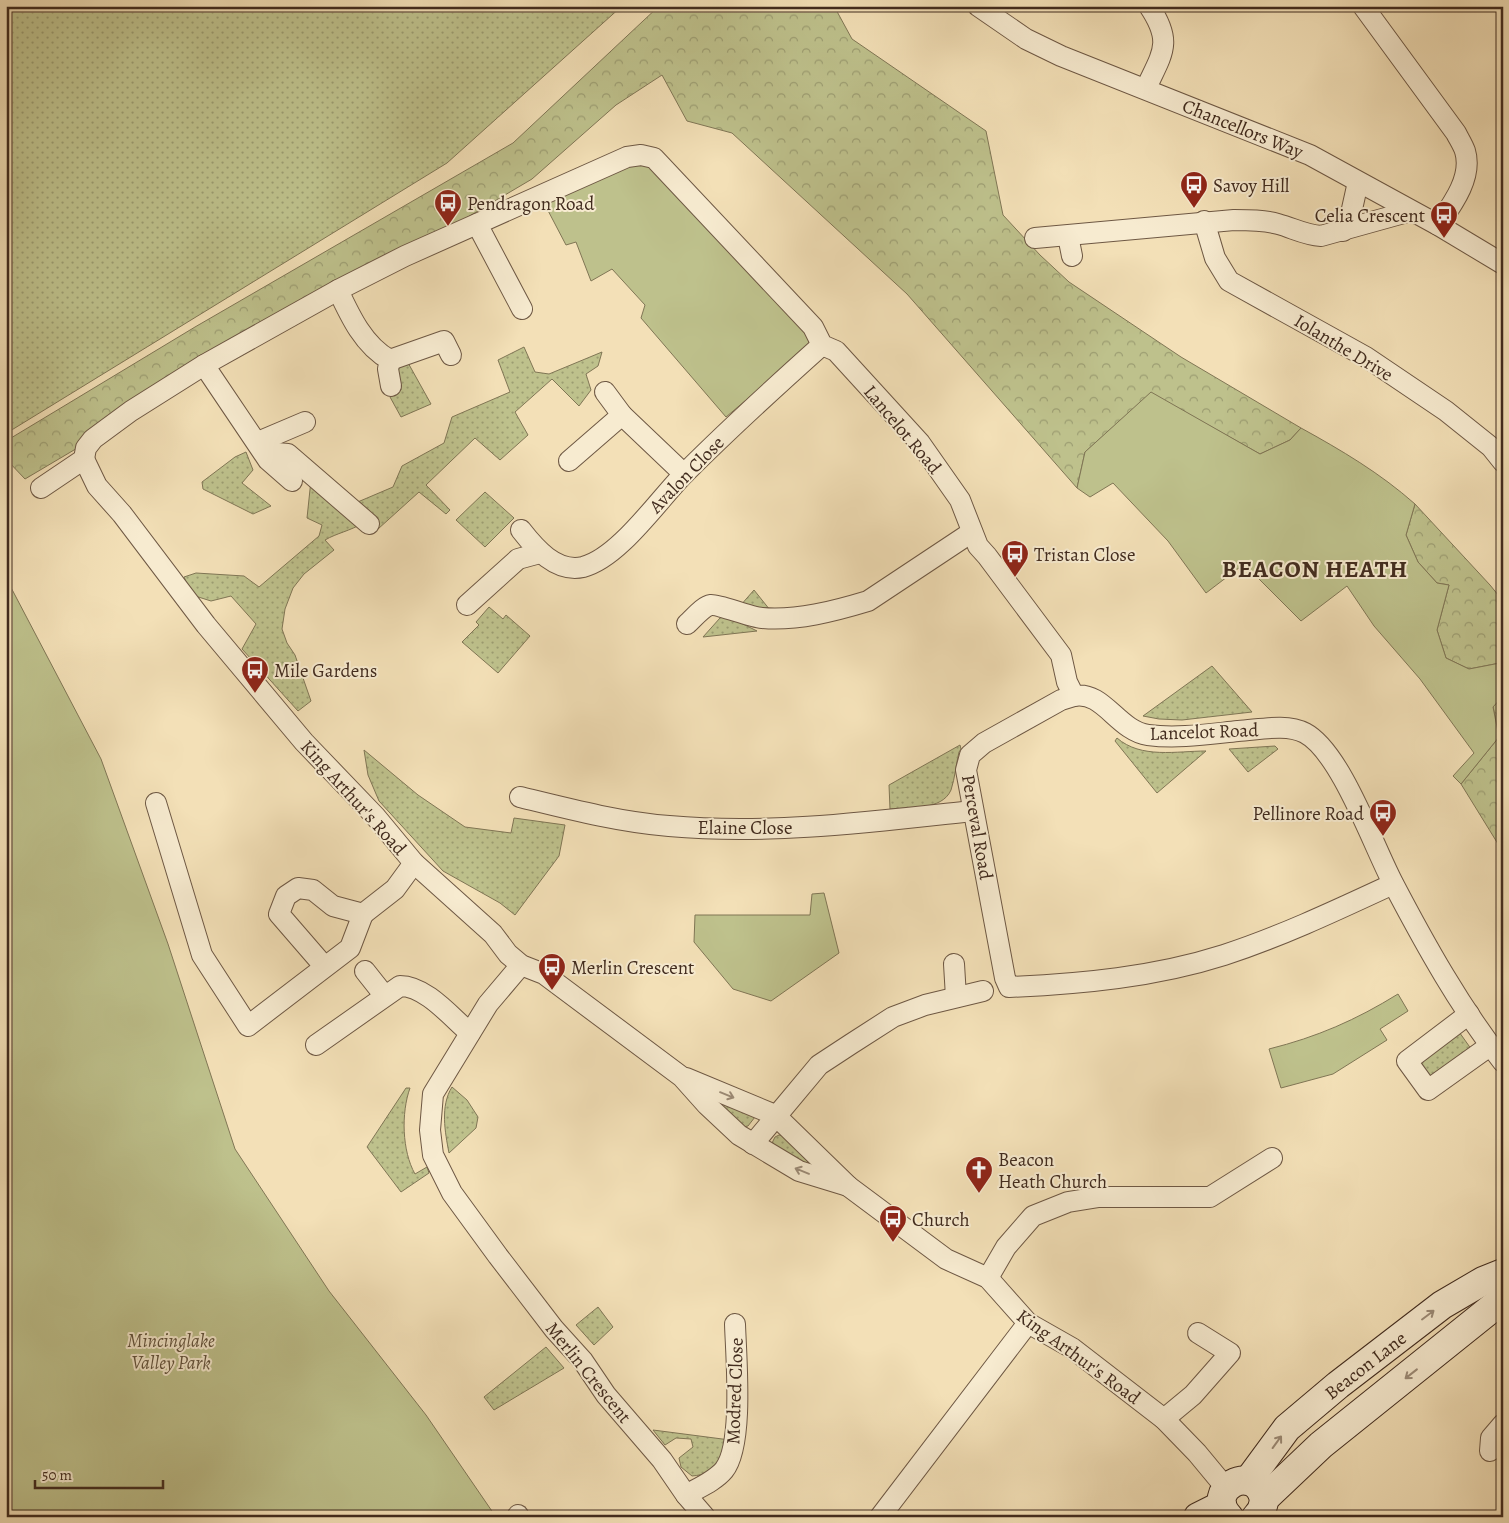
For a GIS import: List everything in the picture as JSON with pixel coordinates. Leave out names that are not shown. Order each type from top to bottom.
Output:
[{"type":"street","name":"Chancellors Way","points":[[978,6],[1026,39],[1097,71],[1146,88],[1310,155],[1438,225],[1503,264]]},
{"type":"street","points":[[1146,88],[1164,42],[1163,28],[1149,6]]},
{"type":"street","points":[[1363,6],[1456,133],[1465,151],[1467,166],[1463,182],[1452,204],[1438,225]]},
{"type":"street","name":"Lancelot Road","points":[[477,224],[627,158],[641,155],[654,158],[813,327],[822,345],[836,352],[920,443],[960,500],[978,546],[988,556],[1062,655],[1067,682],[1074,696],[1087,696],[1098,701],[1125,727],[1146,735],[1207,734],[1279,728],[1305,733],[1327,754],[1352,794],[1393,884],[1450,987],[1503,1062]]},
{"type":"street","points":[[1343,231],[1353,209],[1358,182]]},
{"type":"street","points":[[1035,238],[1204,222],[1256,220],[1279,224],[1308,235],[1321,236],[1411,211]]},
{"type":"street","name":"Iolanthe Drive","points":[[1204,222],[1215,258],[1229,281],[1366,357],[1446,412],[1491,447],[1503,462]]},
{"type":"street","points":[[41,488],[84,459],[86,448],[131,411],[204,365],[338,290],[405,256],[477,224],[522,309]]},
{"type":"street","points":[[1068,236],[1072,256]]},
{"type":"street","points":[[338,290],[350,315],[371,345],[390,360]]},
{"type":"street","points":[[390,360],[444,341],[451,355]]},
{"type":"street","name":"Avalon Close","points":[[521,530],[540,553],[561,565],[582,567],[604,558],[684,474],[754,406],[822,345]]},
{"type":"street","points":[[390,360],[388,368],[391,386]]},
{"type":"street","points":[[204,365],[268,460],[292,481]]},
{"type":"street","points":[[605,392],[622,415],[684,474]]},
{"type":"street","points":[[569,461],[622,415]]},
{"type":"street","points":[[261,447],[305,422]]},
{"type":"street","points":[[261,447],[288,454],[369,524]]},
{"type":"street","name":"King Arthur's Road","points":[[84,459],[97,486],[122,514],[206,625],[304,742],[375,816],[414,863],[493,934],[508,954],[521,965],[544,974],[682,1077],[707,1105],[739,1135],[799,1171],[848,1186]]},
{"type":"street","points":[[687,624],[707,606],[712,604],[734,612],[762,618],[787,618],[850,607],[868,601],[972,532]]},
{"type":"street","points":[[467,605],[518,559],[540,553]]},
{"type":"street","name":"Perceval Road","points":[[1074,696],[1060,700],[984,743],[970,755],[966,770],[1005,978],[1009,988],[1071,984],[1139,974],[1223,955],[1311,922],[1393,884]]},
{"type":"street","name":"Elaine Close","points":[[520,798],[619,820],[709,829],[818,827],[972,810]]},
{"type":"street","points":[[156,803],[202,955],[248,1026],[350,948],[363,914],[394,889],[414,863]]},
{"type":"street","points":[[324,966],[279,914],[286,896],[298,888],[313,890],[333,906],[363,914]]},
{"type":"street","points":[[954,964],[956,997]]},
{"type":"street","name":"Merlin Crescent","points":[[521,965],[488,1004],[433,1094],[430,1130],[433,1155],[452,1193],[498,1256],[554,1329],[583,1361],[606,1395],[662,1460],[686,1496],[705,1517]]},
{"type":"street","points":[[365,971],[384,995]]},
{"type":"street","points":[[316,1045],[384,995],[400,986],[407,986],[425,995],[470,1033]]},
{"type":"street","points":[[753,1144],[775,1115],[819,1065],[893,1017],[956,997],[983,991]]},
{"type":"street","points":[[1469,1014],[1407,1060],[1428,1090],[1491,1045]]},
{"type":"street","name":"King Arthur's Road","points":[[682,1077],[775,1115],[848,1186],[946,1259],[988,1278],[1028,1322],[1072,1348],[1164,1419],[1197,1453],[1240,1506]]},
{"type":"street","points":[[988,1278],[1006,1247],[1033,1216],[1068,1202],[1099,1197],[1210,1197],[1272,1158]]},
{"type":"street","name":"Beacon Lane","points":[[1240,1506],[1287,1428],[1338,1385],[1442,1305],[1483,1281],[1503,1273]]},
{"type":"street","name":"Beacon Lane","points":[[1240,1506],[1321,1445],[1503,1299]]},
{"type":"street","points":[[880,1517],[1028,1322]]},
{"type":"street","name":"Modred Close","points":[[686,1496],[716,1477],[727,1466],[732,1453],[735,1436],[737,1383],[735,1324]]},
{"type":"street","points":[[1164,1419],[1193,1395],[1230,1353],[1198,1333]]},
{"type":"street","points":[[1490,1451],[1491,1438],[1503,1424]]},
{"type":"green space","points":[[6,6],[622,6],[447,163],[10,431],[6,388]]},
{"type":"green space","points":[[659,6],[834,6],[852,39],[986,131],[1003,215],[1040,255],[1069,282],[1181,357],[1301,428],[1290,440],[1260,454],[1151,393],[1085,452],[1077,488],[907,294],[732,133],[687,121],[662,75],[616,105],[532,179],[25,479],[6,459],[6,441],[195,327],[513,143]]},
{"type":"green space","points":[[641,158],[816,341],[726,417],[641,318],[645,305],[612,269],[591,281],[576,242],[566,245],[543,201]]},
{"type":"green space","points":[[524,347],[535,372],[549,374],[602,352],[598,366],[586,374],[591,390],[579,406],[552,379],[515,412],[528,435],[500,460],[475,438],[426,485],[450,510],[446,514],[419,492],[378,529],[353,504],[393,487],[402,466],[444,443],[452,417],[510,392],[498,360]]},
{"type":"green space","points":[[407,361],[431,404],[401,417],[390,397],[401,390],[398,374],[399,367]]},
{"type":"green space","points":[[1151,392],[1260,454],[1290,440],[1301,428],[1360,463],[1388,482],[1415,504],[1406,535],[1418,562],[1437,583],[1449,585],[1437,630],[1446,658],[1469,669],[1500,663],[1503,667],[1503,696],[1493,707],[1499,737],[1461,784],[1453,776],[1474,753],[1420,679],[1374,626],[1347,586],[1301,621],[1244,564],[1206,593],[1168,541],[1113,483],[1090,497],[1077,488],[1085,452]]},
{"type":"green space","points":[[246,452],[253,470],[242,483],[271,506],[253,514],[203,489],[202,482],[235,457]]},
{"type":"green space","points":[[311,480],[363,523],[325,540],[334,550],[304,574],[293,588],[285,609],[282,629],[287,643],[295,655],[311,701],[298,711],[242,649],[256,624],[231,596],[211,601],[192,595],[184,577],[196,573],[244,576],[259,587],[319,536],[322,525],[307,518]]},
{"type":"green space","points":[[485,492],[514,518],[485,547],[456,520]]},
{"type":"green space","points":[[1415,504],[1503,601],[1503,667],[1500,663],[1469,669],[1446,658],[1437,630],[1449,585],[1437,583],[1418,562],[1406,535]]},
{"type":"green space","name":"Mincinglake Valley Park","points":[[6,578],[101,759],[168,944],[235,1149],[329,1291],[426,1415],[496,1517],[6,1517]]},
{"type":"green space","points":[[754,590],[770,610],[740,606]]},
{"type":"green space","points":[[489,607],[503,619],[506,615],[530,636],[498,673],[462,642],[479,625],[476,622]]},
{"type":"green space","points":[[727,616],[757,631],[703,637],[720,618]]},
{"type":"green space","points":[[1212,666],[1252,712],[1182,720],[1143,716]]},
{"type":"green space","points":[[1503,696],[1503,852],[1461,784],[1499,737],[1493,706]]},
{"type":"green space","points":[[1117,738],[1127,745],[1148,751],[1206,751],[1157,793],[1115,741]]},
{"type":"green space","points":[[960,745],[961,749],[951,790],[947,797],[940,802],[924,807],[890,809],[889,785]]},
{"type":"green space","points":[[1275,746],[1278,749],[1248,772],[1229,749]]},
{"type":"green space","points":[[364,750],[418,795],[465,827],[511,833],[514,818],[565,825],[559,856],[515,915],[500,903],[443,871],[379,801],[368,775]]},
{"type":"green space","points":[[824,893],[839,953],[771,1001],[733,989],[694,942],[695,915],[810,915],[812,894]]},
{"type":"green space","points":[[1398,994],[1408,1011],[1380,1029],[1387,1040],[1333,1074],[1281,1088],[1269,1049],[1336,1027]]},
{"type":"green space","points":[[1457,1029],[1474,1053],[1428,1086],[1411,1061]]},
{"type":"green space","points":[[452,1087],[467,1100],[478,1117],[476,1128],[449,1153],[445,1128],[445,1111],[448,1094]]},
{"type":"green space","points":[[406,1088],[410,1088],[404,1120],[407,1154],[415,1174],[427,1167],[429,1173],[401,1192],[367,1147]]},
{"type":"green space","points":[[715,1098],[755,1117],[748,1126],[743,1127],[721,1109]]},
{"type":"green space","points":[[779,1135],[784,1136],[810,1164],[809,1168],[772,1143],[775,1137]]},
{"type":"green space","points":[[598,1307],[613,1327],[594,1345],[576,1325]]},
{"type":"green space","points":[[546,1347],[564,1368],[494,1410],[484,1397]]},
{"type":"green space","points":[[653,1430],[730,1440],[713,1469],[701,1475],[692,1476],[681,1467],[679,1458],[693,1447],[691,1439],[676,1438],[665,1445]]},
{"type":"place","name":"Savoy Hill","points":[[1194,209]]},
{"type":"place","name":"Pendragon Road","points":[[448,227]]},
{"type":"place","name":"Celia Crescent","points":[[1444,239]]},
{"type":"place","name":"Tristan Close","points":[[1015,578]]},
{"type":"place","name":"Mile Gardens","points":[[255,694]]},
{"type":"place","name":"Pellinore Road","points":[[1383,837]]},
{"type":"place","name":"Merlin Crescent","points":[[552,991]]},
{"type":"place","name":"Beacon Heath Church","points":[[979,1194]]},
{"type":"place","name":"Church","points":[[893,1243]]},
{"type":"district","name":"BEACON HEATH","points":[[1315,569]]}]
